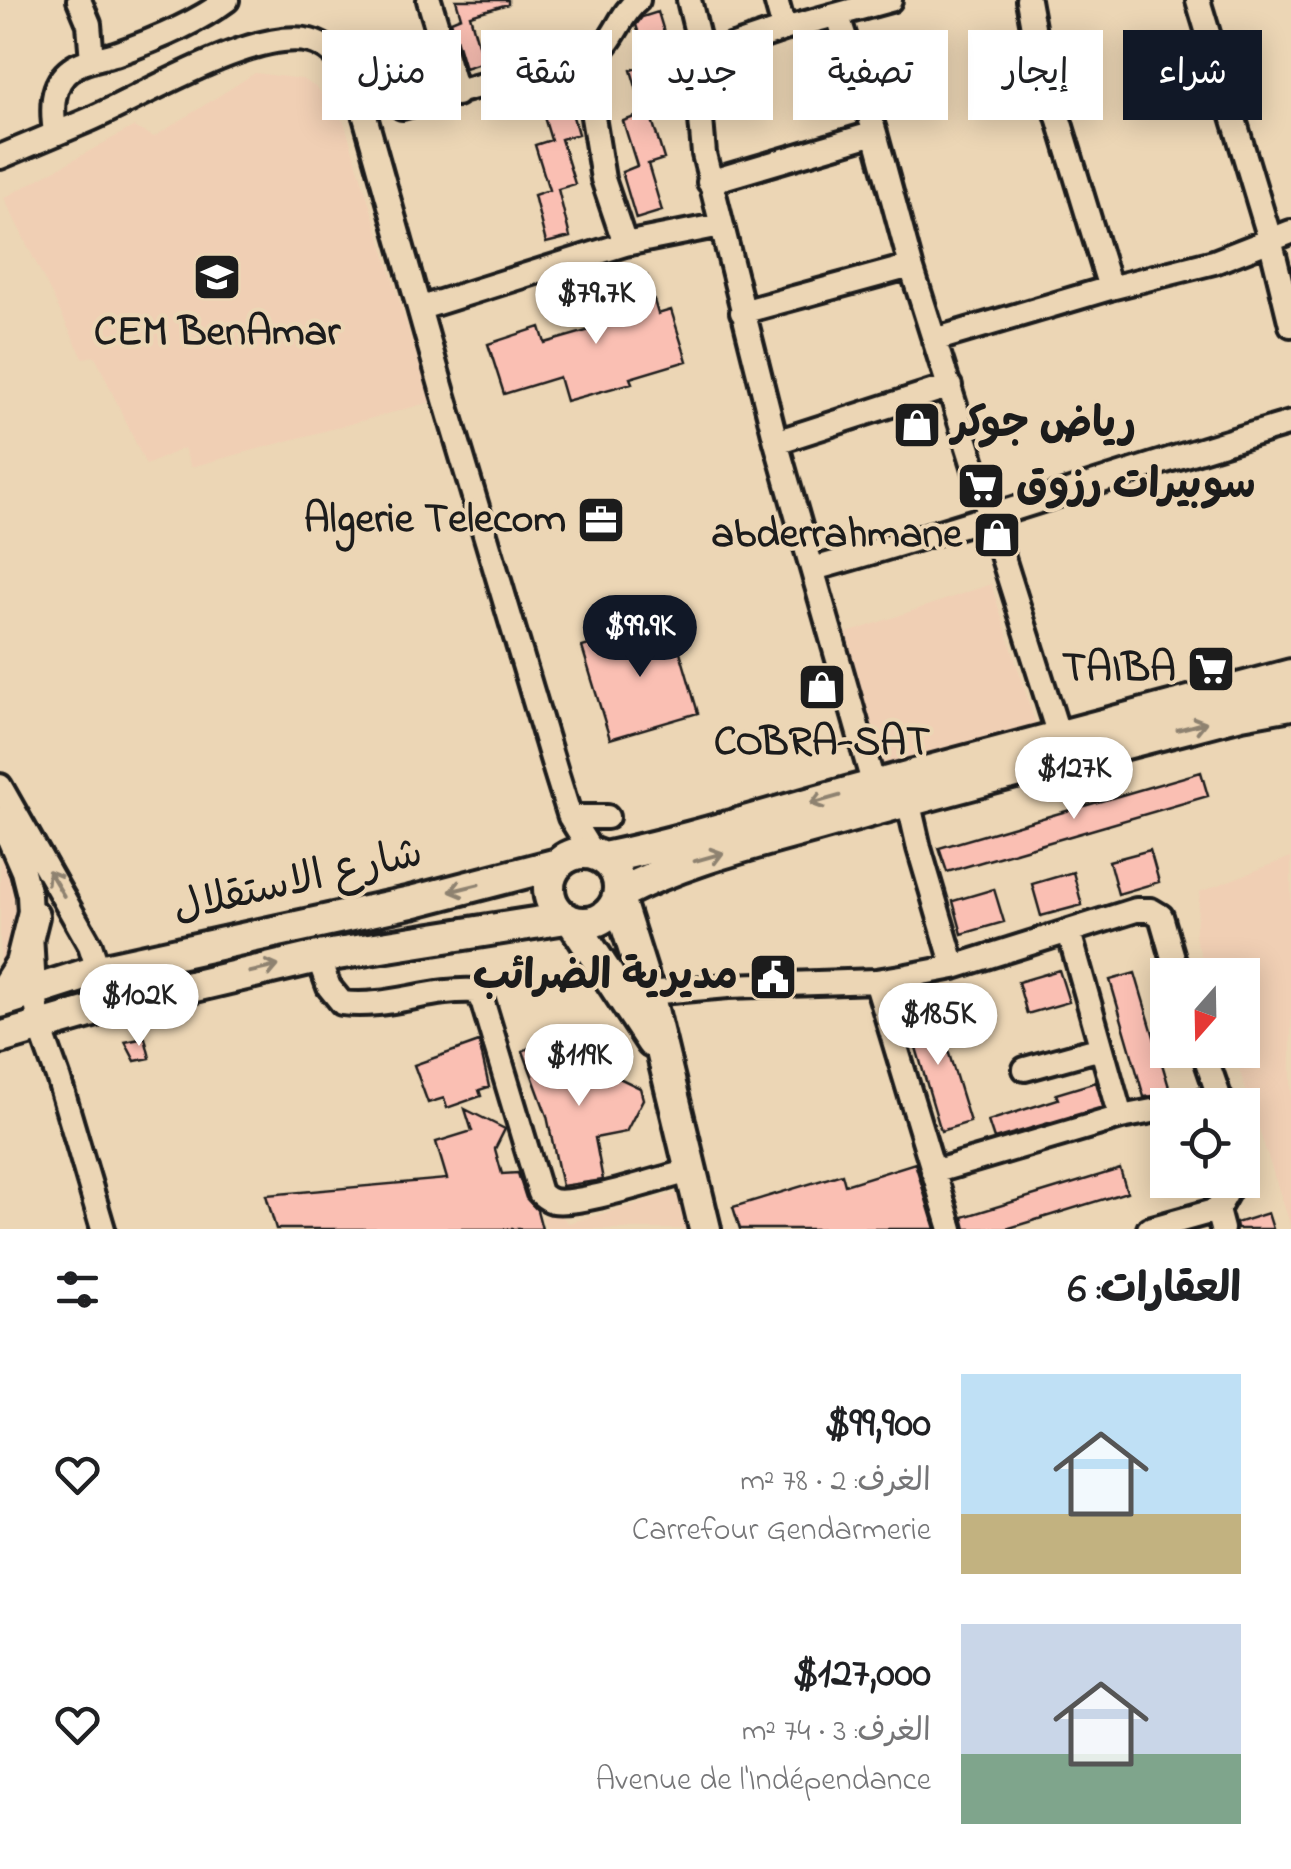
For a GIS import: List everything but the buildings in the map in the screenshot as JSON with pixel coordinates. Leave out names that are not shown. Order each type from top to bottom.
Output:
[{"type":"main road","name":"شارع الاستقلال","points":[[0,1000],[100,970],[411,902],[580,859],[668,845],[1291,675]]},
{"type":"main road","points":[[0,1038],[110,1006],[318,957],[570,920],[596,922],[614,908],[619,896],[658,873],[908,800],[1242,713],[1291,704]]},
{"type":"main road","points":[[660,1053],[570,920],[552,903],[552,872],[580,859],[617,874],[619,896],[648,993],[705,1229]]},
{"type":"main road","points":[[0,1000],[20,964],[33,916]]},
{"type":"street","points":[[79,0],[89,24],[92,60]]},
{"type":"street","points":[[54,133],[52,104],[59,84],[70,70],[166,34],[211,12],[226,0]]},
{"type":"street","points":[[429,0],[438,30]]},
{"type":"street","points":[[461,93],[595,54],[606,47],[627,9],[638,0]]},
{"type":"street","points":[[689,0],[696,30]]},
{"type":"street","points":[[776,0],[784,29]]},
{"type":"street","points":[[1028,0],[1036,44],[1110,288]]},
{"type":"street","points":[[1198,0],[1280,236],[1291,325]]},
{"type":"street","points":[[773,33],[880,1]]},
{"type":"street","points":[[838,16],[875,133],[910,266],[1060,739]]},
{"type":"street","points":[[0,157],[252,47],[309,40],[341,63],[358,94],[570,817],[570,844],[580,859]]},
{"type":"street","points":[[593,120],[602,179],[625,244]]},
{"type":"street","points":[[702,120],[709,182],[742,312],[874,786]]},
{"type":"street","points":[[709,182],[875,133]]},
{"type":"street","points":[[420,308],[625,244],[722,225]]},
{"type":"street","points":[[934,340],[1214,262],[1280,236]]},
{"type":"street","points":[[742,312],[910,266]]},
{"type":"street","points":[[776,442],[950,386]]},
{"type":"street","points":[[814,570],[1291,423]]},
{"type":"street","points":[[0,786],[80,925],[100,970],[110,1006]]},
{"type":"street","points":[[908,800],[918,848],[954,967]]},
{"type":"street","points":[[570,817],[607,817]]},
{"type":"street","points":[[0,818],[24,871],[33,916],[34,990],[40,1027],[104,1229]]},
{"type":"street","points":[[648,993],[876,981],[954,967],[1136,910],[1151,910],[1160,916],[1173,958]]},
{"type":"street","points":[[1068,932],[1121,1117]]},
{"type":"street","points":[[318,957],[329,987],[342,1003],[386,1003],[460,990],[476,992],[483,1003],[540,1192],[548,1200],[592,1196],[690,1171]]},
{"type":"street","points":[[876,981],[952,1229]]},
{"type":"street","points":[[1025,1069],[1101,1048]]},
{"type":"street","points":[[933,1172],[1150,1111]]},
{"type":"street","points":[[1150,1229],[1220,1220]]},
{"type":"shaded area","name":"CEM BenAmar","points":[[255,73],[302,79],[317,88],[322,94],[322,120],[344,122],[431,402],[191,467],[184,448],[146,465],[95,356],[83,358],[4,198],[133,127],[154,137]]},
{"type":"shaded area","points":[[991,584],[1037,728],[882,775],[842,635]]},
{"type":"shaded area","points":[[0,848],[25,900],[22,931],[0,980]]},
{"type":"shaded area","points":[[1291,857],[1291,1227],[1260,1132],[1260,1088],[1245,1088],[1239,1068],[1260,1068],[1260,958],[1202,958],[1195,937],[1200,892]]},
{"type":"shaded area","points":[[681,1192],[690,1229],[546,1229],[543,1218],[557,1211],[568,1223]]},
{"type":"place","name":"CEM BenAmar","points":[[217,277]]},
{"type":"place","name":"رياض جوكر","points":[[917,425]]},
{"type":"place","name":"سوبيرات رزوق","points":[[981,486]]},
{"type":"place","name":"Algerie Telecom","points":[[601,520]]},
{"type":"place","name":"abderrahmane","points":[[997,535]]},
{"type":"place","name":"TAIBA","points":[[1211,669]]},
{"type":"place","name":"COBRA-SAT","points":[[822,687]]},
{"type":"place","name":"مديرية الضرائب","points":[[773,977]]}]
